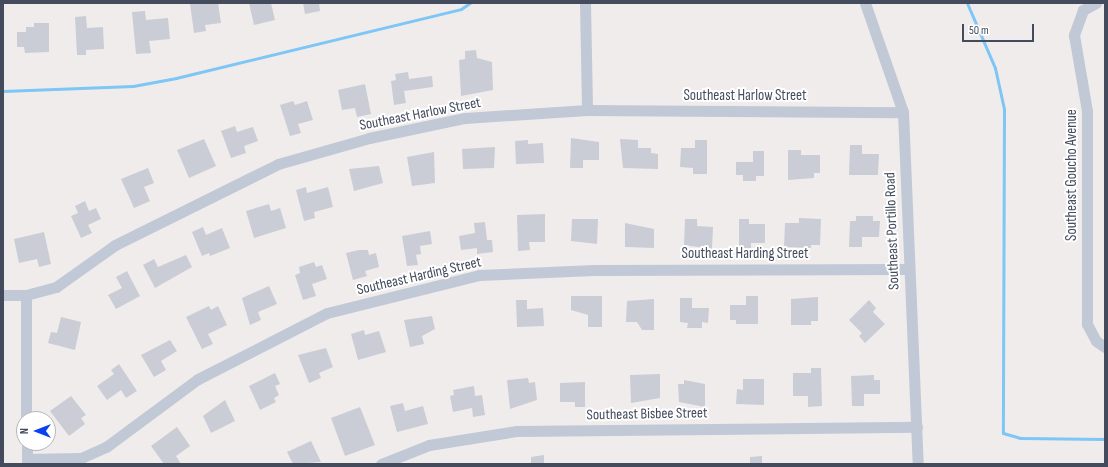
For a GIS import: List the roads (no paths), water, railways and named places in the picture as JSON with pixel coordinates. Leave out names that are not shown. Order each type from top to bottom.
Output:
[{"type":"street","points":[[585,3],[587,110]]},
{"type":"street","name":"Southeast Portillo Road","points":[[865,3],[903,112],[908,269],[918,464]]},
{"type":"street","name":"Southeast Goucho Avenue","points":[[1096,3],[1083,10],[1074,34],[1087,111],[1086,324],[1100,344]]},
{"type":"street","name":"Southeast Harlow Street","points":[[3,295],[26,296],[56,287],[115,245],[278,164],[369,138],[466,118],[587,110],[903,112]]},
{"type":"street","name":"Southeast Harding Street","points":[[27,461],[81,458],[106,447],[198,379],[327,313],[479,275],[594,270],[908,269]]},
{"type":"street","points":[[26,296],[26,411]]},
{"type":"street","name":"Southeast Bisbee Street","points":[[381,464],[429,445],[516,431],[917,427]]},
{"type":"street","points":[[26,451],[27,461]]},
{"type":"waterway","points":[[3,91],[133,86],[176,78],[461,9],[470,3]]},
{"type":"waterway","points":[[967,3],[995,68],[1004,109],[1003,433],[1020,438],[1105,439]]}]
